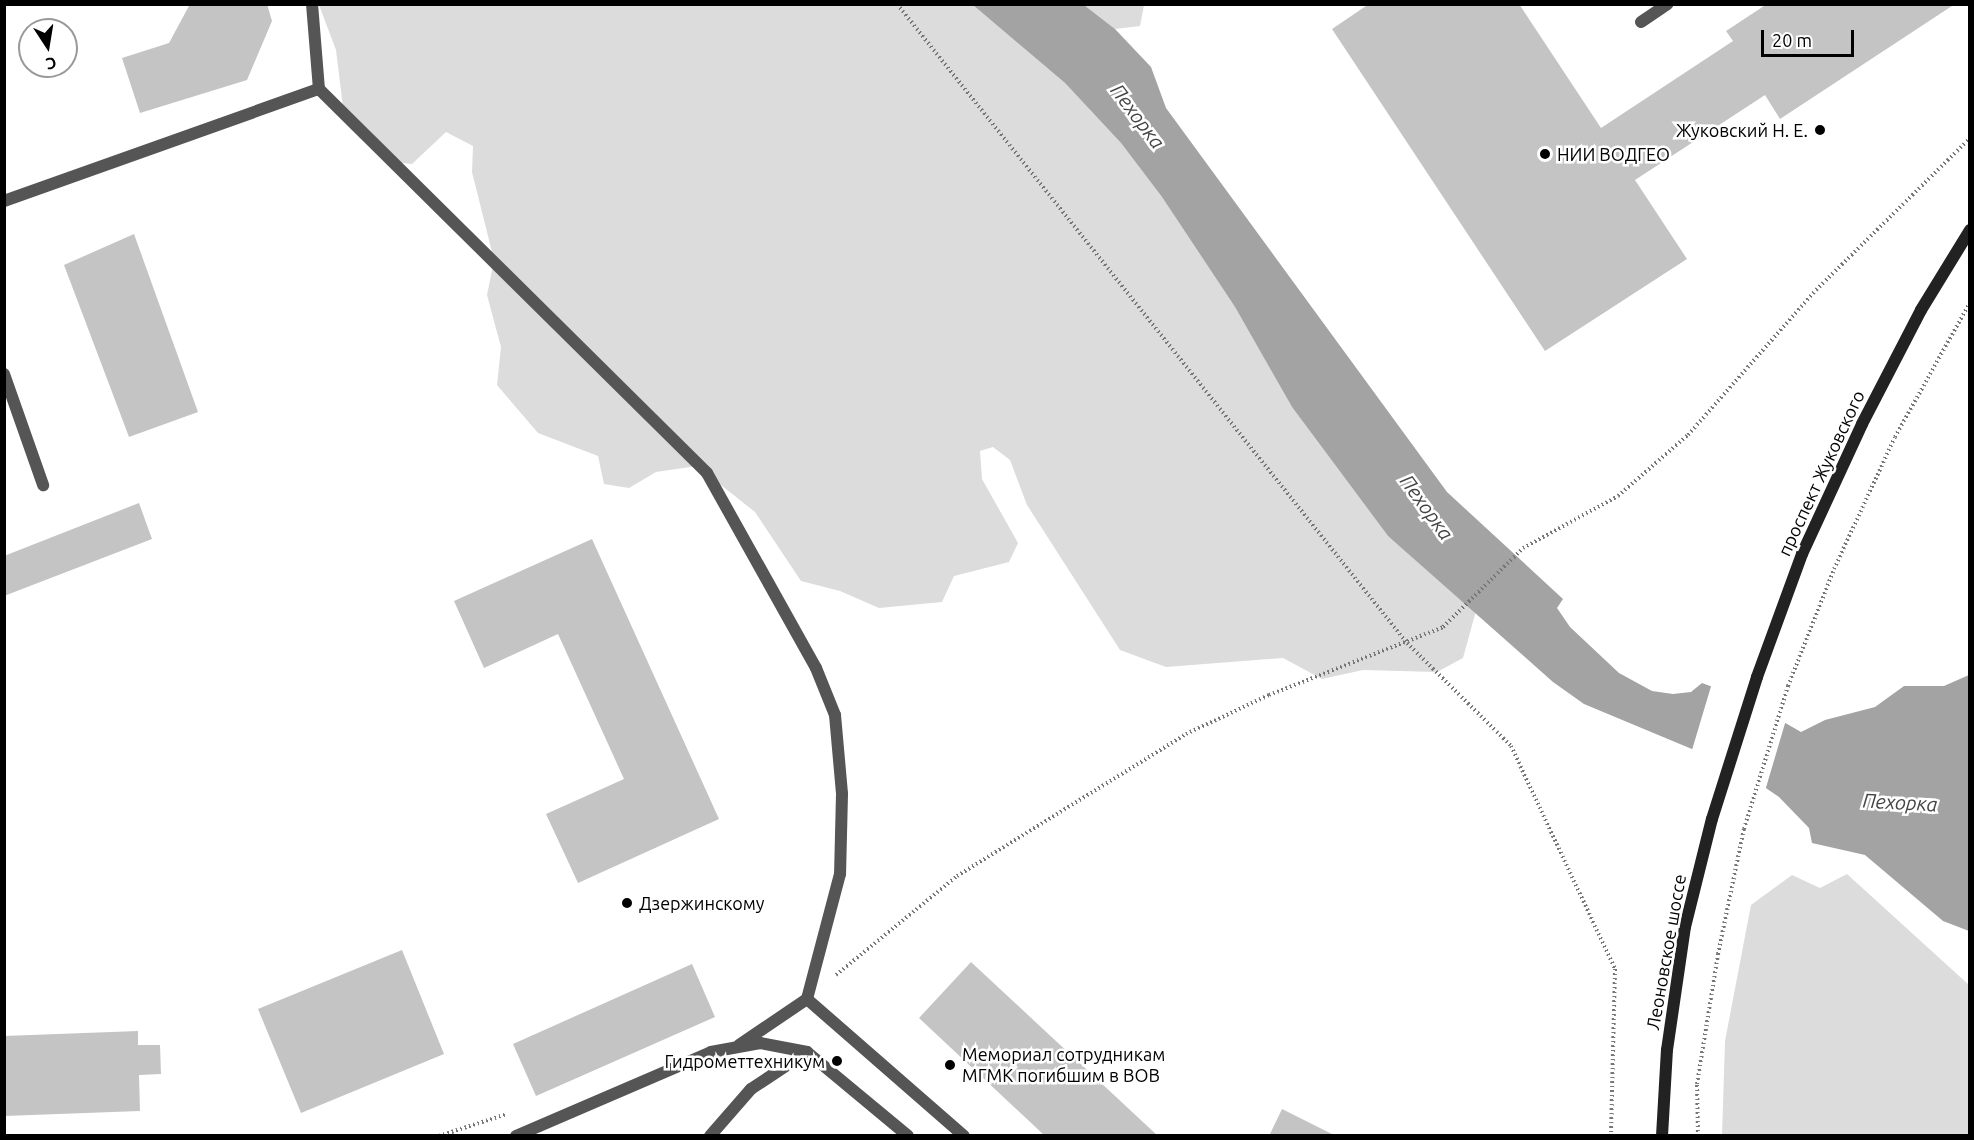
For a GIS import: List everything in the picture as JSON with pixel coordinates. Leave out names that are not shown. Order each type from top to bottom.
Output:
[{"type":"main road","name":"проспект Жуковского","points":[[1735,744],[1757,676],[1802,554],[1862,424],[1921,310],[1970,230]]},
{"type":"main road","name":"Леоновское шоссе","points":[[1662,1136],[1667,1050],[1685,927],[1712,819],[1735,744]]},
{"type":"street","points":[[312,4],[319,89],[707,473],[816,668],[835,715],[842,805],[840,874],[810,976],[807,999],[739,1045]]},
{"type":"street","points":[[1641,22],[1668,4]]},
{"type":"street","points":[[4,201],[319,89]]},
{"type":"street","points":[[4,374],[43,485]]},
{"type":"street","points":[[807,999],[964,1136]]},
{"type":"street","points":[[516,1136],[711,1052],[739,1045],[760,1043],[807,1052],[908,1136]]},
{"type":"street","points":[[711,1136],[751,1089],[807,1052]]},
{"type":"path","points":[[897,4],[1407,643],[1511,746],[1615,969],[1611,1136]]},
{"type":"path","points":[[807,999],[957,876],[1186,734],[1269,695],[1443,627],[1459,615],[1523,548],[1618,496],[1688,435],[1816,290],[1970,138]]},
{"type":"path","points":[[1698,1136],[1697,1084],[1718,954],[1744,829],[1788,686],[1834,569],[1895,437],[1970,302]]},
{"type":"shaded area","points":[[319,5],[973,5],[1065,83],[1121,143],[1162,197],[1235,307],[1292,407],[1388,536],[1476,611],[1463,658],[1437,672],[1363,670],[1322,679],[1283,658],[1166,667],[1120,650],[1027,505],[1010,460],[993,447],[980,451],[982,479],[1018,543],[1009,562],[954,576],[942,602],[879,608],[840,591],[801,581],[755,512],[697,466],[656,472],[629,488],[604,484],[598,456],[538,433],[497,385],[501,347],[487,295],[494,260],[472,172],[473,146],[446,132],[412,164],[392,162],[344,115],[336,50]]},
{"type":"shaded area","points":[[1084,5],[1144,5],[1140,26],[1115,29]]},
{"type":"shaded area","points":[[1847,874],[1969,985],[1969,1135],[1722,1135],[1725,1041],[1751,905],[1792,875],[1820,888]]},
{"type":"water","name":"Пехорка","points":[[973,5],[1084,5],[1115,29],[1151,67],[1166,108],[1447,492],[1563,599],[1557,608],[1570,627],[1619,673],[1652,691],[1673,694],[1691,692],[1702,683],[1740,697],[1801,732],[1825,720],[1875,707],[1904,686],[1944,686],[1969,675],[1969,931],[1943,921],[1865,855],[1812,843],[1809,828],[1779,797],[1735,767],[1584,704],[1553,682],[1388,536],[1292,407],[1235,307],[1162,197],[1121,143],[1065,83]]},
{"type":"pier","points":[[1712,683],[1741,694],[1786,720],[1765,791],[1734,770],[1692,750]]},
{"type":"building","points":[[190,4],[267,4],[272,21],[247,80],[140,113],[122,58],[169,43]]},
{"type":"building","name":"НИИ ВОДГЕО","points":[[1369,4],[1519,4],[1601,128],[1733,41],[1726,31],[1767,4],[1955,4],[1780,119],[1765,95],[1635,180],[1687,259],[1545,351],[1332,29]]},
{"type":"building","points":[[134,234],[198,412],[129,437],[64,265]]},
{"type":"building","points":[[139,503],[152,539],[4,596],[4,556]]},
{"type":"building","points":[[592,539],[719,819],[578,883],[546,814],[624,779],[558,634],[484,668],[454,601]]},
{"type":"building","points":[[402,950],[444,1054],[301,1113],[258,1009]]},
{"type":"building","points":[[971,962],[1158,1136],[1045,1136],[919,1018]]},
{"type":"building","points":[[692,964],[715,1017],[536,1096],[513,1044]]},
{"type":"building","points":[[138,1031],[138,1045],[160,1045],[161,1074],[139,1075],[140,1111],[4,1116],[4,1036]]},
{"type":"building","points":[[1282,1109],[1336,1136],[1269,1136]]},
{"type":"place","name":"Жуковский Н. Е.","points":[[1820,130]]},
{"type":"place","name":"НИИ ВОДГЕО","points":[[1545,154]]},
{"type":"place","name":"Дзержинскому","points":[[627,903]]},
{"type":"place","name":"Гидрометтехникум","points":[[837,1061]]},
{"type":"place","name":"Мемориал сотрудникам МГМК погибшим в ВОВ","points":[[950,1065]]}]
